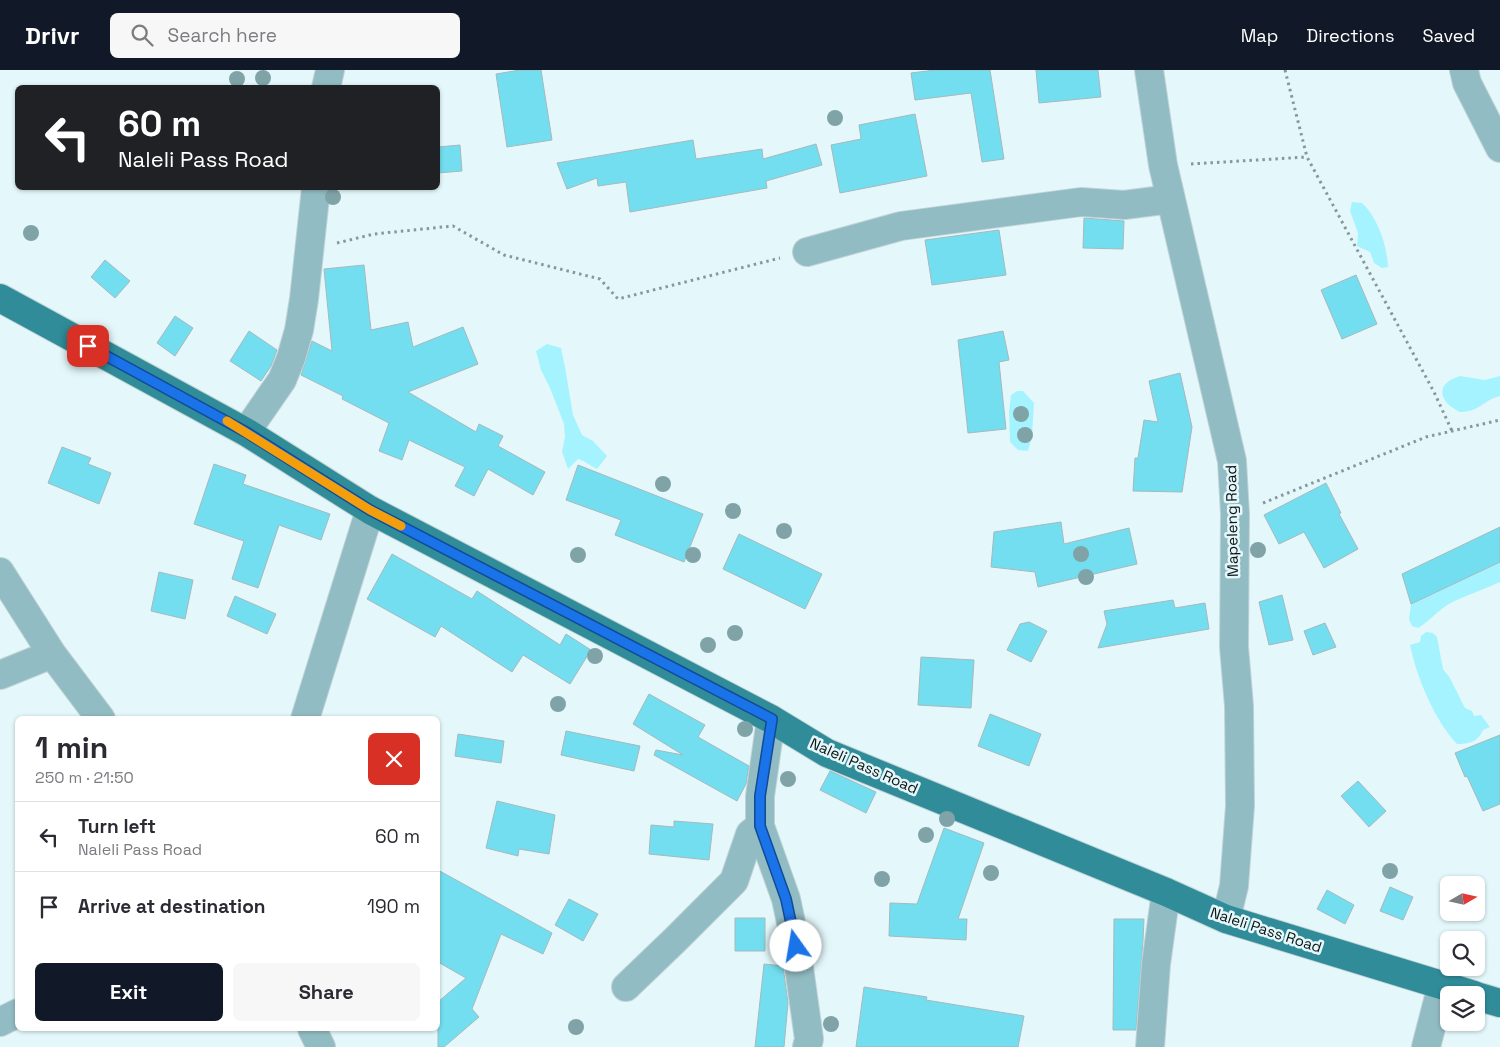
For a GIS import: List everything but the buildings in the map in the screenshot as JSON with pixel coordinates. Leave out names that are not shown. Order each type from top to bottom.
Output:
[{"type":"main road","name":"Naleli Pass Road","points":[[0,298],[246,432],[370,510],[772,719],[827,753],[1166,892],[1226,919],[1445,986]]},
{"type":"main road","name":"Naleli Pass Road","points":[[1485,998],[1500,1003]]},
{"type":"street","points":[[327,85],[330,70]]},
{"type":"street","name":"Mapeleng Road","points":[[1150,70],[1163,165],[1232,461],[1235,514],[1234,647],[1239,706],[1240,806],[1234,886],[1226,919]]},
{"type":"street","points":[[1464,70],[1467,83],[1500,148]]},
{"type":"street","points":[[246,432],[282,380],[291,358],[299,330],[316,190]]},
{"type":"street","points":[[807,252],[901,226],[1081,202],[1124,205],[1171,199]]},
{"type":"street","points":[[306,716],[370,510]]},
{"type":"street","points":[[0,572],[52,654],[99,716]]},
{"type":"street","points":[[0,675],[52,654]]},
{"type":"street","points":[[772,719],[760,796],[760,826],[786,899],[796,946],[809,1039],[807,1047]]},
{"type":"street","points":[[626,987],[734,881],[750,834],[760,826]]},
{"type":"street","points":[[1150,1047],[1156,964],[1166,892]]},
{"type":"street","points":[[1426,1047],[1442,985]]},
{"type":"street","points":[[0,1022],[15,1014]]},
{"type":"street","points":[[313,1031],[321,1047]]},
{"type":"path","points":[[1285,70],[1307,156],[1333,208],[1434,392],[1452,431]]},
{"type":"path","points":[[1163,165],[1307,156]]},
{"type":"path","points":[[310,249],[374,234],[452,226],[504,255],[600,279],[618,299],[807,252]]},
{"type":"path","points":[[1235,514],[1426,437],[1500,420]]},
{"type":"shaded area","points":[[1352,202],[1362,203],[1373,216],[1384,241],[1388,267],[1382,268],[1374,263],[1370,252],[1357,246],[1358,233],[1350,211]]},
{"type":"shaded area","points":[[547,344],[561,348],[573,415],[582,435],[593,441],[607,456],[597,469],[578,459],[568,469],[562,452],[565,437],[564,424],[541,370],[536,351]]},
{"type":"shaded area","points":[[1460,376],[1485,380],[1500,376],[1500,396],[1472,410],[1459,412],[1446,402],[1442,392],[1448,382]]},
{"type":"shaded area","points":[[1017,391],[1023,391],[1034,403],[1032,436],[1028,451],[1018,450],[1010,442],[1009,412],[1011,395]]},
{"type":"shaded area","points":[[1500,562],[1500,582],[1449,604],[1418,628],[1412,626],[1409,619],[1411,604]]},
{"type":"shaded area","points":[[1426,632],[1433,633],[1437,637],[1443,669],[1450,678],[1465,708],[1472,711],[1474,716],[1481,715],[1490,727],[1483,730],[1473,742],[1457,744],[1441,723],[1422,684],[1410,645],[1420,642],[1421,636]]},
{"type":"slow traffic","points":[[227,421],[370,510],[401,526]]},
{"type":"route","points":[[88,346],[246,432],[370,510],[772,719],[760,796],[760,826],[786,899],[796,946]]}]
